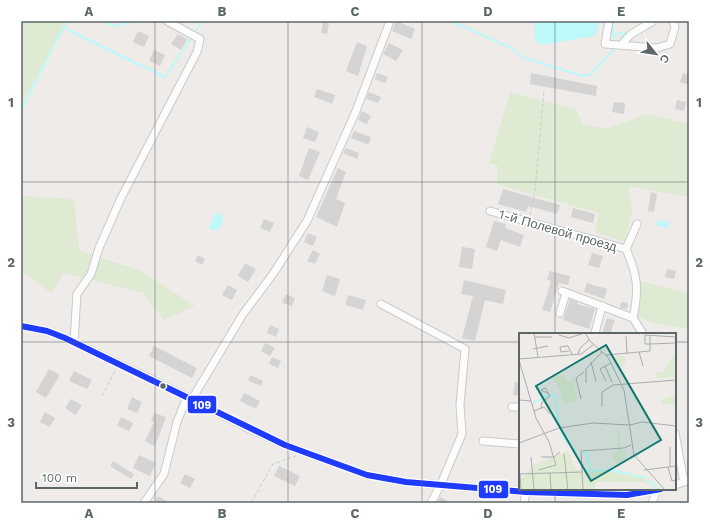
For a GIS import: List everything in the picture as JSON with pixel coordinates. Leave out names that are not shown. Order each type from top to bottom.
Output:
[{"type":"street","points":[[74,342],[77,294],[91,274],[99,248],[121,198],[197,52],[200,39],[167,21]]},
{"type":"street","points":[[144,503],[164,474],[177,422],[185,402],[192,399],[243,314],[276,269],[307,221],[356,111],[390,21]]},
{"type":"street","points":[[609,21],[606,44],[657,48],[670,44],[675,27],[672,21]]},
{"type":"street","points":[[621,45],[630,36],[653,21]]},
{"type":"street","name":"1-й Полевой проезд","points":[[490,211],[626,249],[635,269],[637,296],[632,318]]},
{"type":"street","points":[[626,249],[637,224]]},
{"type":"street","points":[[560,313],[564,292],[632,318],[642,333]]},
{"type":"street","points":[[381,304],[465,350],[460,405],[462,434],[441,484],[431,503]]},
{"type":"street","points":[[595,333],[602,306]]},
{"type":"street","points":[[21,326],[47,331],[74,342],[250,429],[306,453],[375,477],[406,482],[526,492],[592,492],[627,495],[659,490]]},
{"type":"street","points":[[512,407],[519,407]]},
{"type":"street","points":[[676,437],[686,481],[676,485]]},
{"type":"street","points":[[483,440],[519,444]]},
{"type":"street","points":[[652,503],[659,490]]},
{"type":"street","points":[[524,503],[526,492]]},
{"type":"path","points":[[528,221],[535,191],[544,91]]},
{"type":"path","points":[[102,396],[119,363]]},
{"type":"path","points":[[251,503],[273,464],[306,453]]},
{"type":"green space","points":[[21,21],[69,21],[21,104]]},
{"type":"green space","points":[[510,92],[577,110],[582,124],[607,129],[646,114],[689,124],[689,192],[687,197],[629,186],[632,212],[625,242],[595,232],[599,213],[497,184],[498,166],[489,163]]},
{"type":"green space","points":[[21,196],[74,199],[79,251],[140,270],[195,306],[164,320],[143,293],[63,273],[51,293],[21,271]]},
{"type":"green space","points":[[638,280],[689,294],[689,329],[653,323],[636,316]]},
{"type":"water","points":[[536,21],[598,21],[599,26],[594,36],[542,45],[536,42],[534,31]]},
{"type":"water","points":[[216,213],[223,216],[222,225],[216,230],[212,231],[209,227]]},
{"type":"water","points":[[660,220],[670,223],[668,228],[657,226],[657,222]]},
{"type":"building","points":[[396,21],[415,29],[411,39],[392,31]]},
{"type":"building","points":[[323,22],[329,23],[327,34],[321,33]]},
{"type":"building","points":[[138,31],[149,36],[144,47],[133,42]]},
{"type":"building","points":[[178,34],[187,39],[181,50],[171,44]]},
{"type":"building","points":[[357,42],[367,46],[358,76],[346,71]]},
{"type":"building","points":[[389,43],[403,50],[396,61],[383,54]]},
{"type":"building","points":[[154,50],[165,55],[160,66],[149,61]]},
{"type":"building","points":[[377,73],[388,77],[385,83],[375,79]]},
{"type":"building","points":[[531,73],[597,86],[596,96],[530,84]]},
{"type":"building","points":[[683,73],[689,75],[689,85],[680,82]]},
{"type":"building","points":[[317,89],[335,95],[332,104],[314,97]]},
{"type":"building","points":[[369,92],[381,97],[378,103],[366,99]]},
{"type":"building","points":[[677,100],[686,102],[684,111],[675,109]]},
{"type":"building","points":[[614,102],[625,103],[624,114],[612,112]]},
{"type":"building","points":[[362,111],[371,116],[367,124],[358,120]]},
{"type":"building","points":[[307,127],[319,132],[315,142],[303,138]]},
{"type":"building","points":[[354,131],[371,137],[369,145],[351,138]]},
{"type":"building","points":[[309,148],[320,152],[308,180],[299,176]]},
{"type":"building","points":[[346,148],[359,153],[357,159],[343,153]]},
{"type":"building","points":[[338,168],[346,172],[336,199],[345,203],[337,227],[316,217]]},
{"type":"building","points":[[503,189],[560,205],[557,214],[528,206],[526,212],[498,204]]},
{"type":"building","points":[[651,192],[657,194],[654,212],[648,211]]},
{"type":"building","points":[[573,208],[595,214],[593,223],[571,217]]},
{"type":"building","points":[[264,219],[274,223],[270,232],[260,228]]},
{"type":"building","points":[[494,221],[506,224],[505,228],[524,235],[520,247],[501,240],[497,251],[486,247]]},
{"type":"building","points":[[308,233],[317,237],[313,246],[304,242]]},
{"type":"building","points":[[462,247],[475,249],[472,269],[459,267]]},
{"type":"building","points":[[313,250],[320,254],[315,264],[307,261]]},
{"type":"building","points":[[592,253],[603,256],[599,268],[588,265]]},
{"type":"building","points":[[198,255],[205,259],[202,265],[195,261]]},
{"type":"building","points":[[245,263],[256,269],[248,282],[238,276]]},
{"type":"building","points":[[667,269],[676,271],[674,279],[665,277]]},
{"type":"building","points":[[550,271],[570,276],[568,285],[559,283],[550,312],[542,310],[551,281],[547,280]]},
{"type":"building","points":[[327,275],[340,279],[335,296],[322,291]]},
{"type":"building","points":[[464,280],[506,290],[503,304],[485,300],[475,341],[462,338],[473,296],[461,294]]},
{"type":"building","points":[[587,283],[607,289],[604,299],[584,292]]},
{"type":"building","points":[[228,285],[237,290],[232,300],[222,295]]},
{"type":"building","points":[[286,294],[295,298],[292,306],[282,303]]},
{"type":"building","points":[[348,295],[366,300],[363,310],[345,305]]},
{"type":"building","points":[[570,299],[578,302],[577,304],[595,309],[589,329],[563,320]]},
{"type":"building","points":[[621,302],[628,303],[627,309],[620,308]]},
{"type":"building","points":[[607,318],[615,320],[610,333],[602,333]]},
{"type":"building","points":[[270,325],[279,329],[276,337],[267,333]]},
{"type":"building","points":[[265,343],[275,348],[270,356],[261,351]]},
{"type":"building","points":[[154,346],[197,368],[192,378],[149,356]]},
{"type":"building","points":[[272,357],[281,361],[278,368],[269,364]]},
{"type":"building","points":[[49,369],[60,375],[46,398],[36,392]]},
{"type":"building","points":[[74,371],[92,380],[87,389],[69,381]]},
{"type":"building","points":[[250,375],[263,381],[261,386],[248,381]]},
{"type":"building","points":[[515,382],[519,383],[519,396],[513,395]]},
{"type":"building","points":[[244,393],[260,401],[256,409],[240,401]]},
{"type":"building","points":[[132,397],[142,402],[137,413],[127,409]]},
{"type":"building","points":[[71,399],[82,405],[76,415],[65,408]]},
{"type":"building","points":[[45,412],[55,418],[50,427],[40,422]]},
{"type":"building","points":[[154,413],[166,417],[155,446],[145,441],[154,422],[151,421]]},
{"type":"building","points":[[121,417],[133,423],[129,431],[117,426]]},
{"type":"building","points":[[139,455],[156,463],[150,476],[133,468]]},
{"type":"building","points":[[113,461],[134,474],[131,479],[110,466]]},
{"type":"building","points":[[279,466],[300,476],[295,486],[274,476]]},
{"type":"building","points":[[185,474],[195,479],[190,488],[180,483]]},
{"type":"building","points":[[158,496],[170,503],[154,503]]},
{"type":"building","points":[[440,497],[452,503],[437,503]]},
{"type":"waterway","points":[[21,111],[66,21]]},
{"type":"waterway","points":[[103,21],[114,26],[136,21]]},
{"type":"waterway","points":[[196,30],[202,21]]},
{"type":"waterway","points":[[451,21],[511,48],[525,58],[583,76],[590,75],[617,46]]},
{"type":"waterway","points":[[613,21],[613,38],[617,34],[625,32],[621,41]]},
{"type":"waterway","points":[[63,27],[165,77],[190,39]]},
{"type":"transit line","name":"109","points":[[21,326],[47,331],[65,338],[285,445],[367,475],[406,482],[526,492],[627,495],[655,490]]}]
